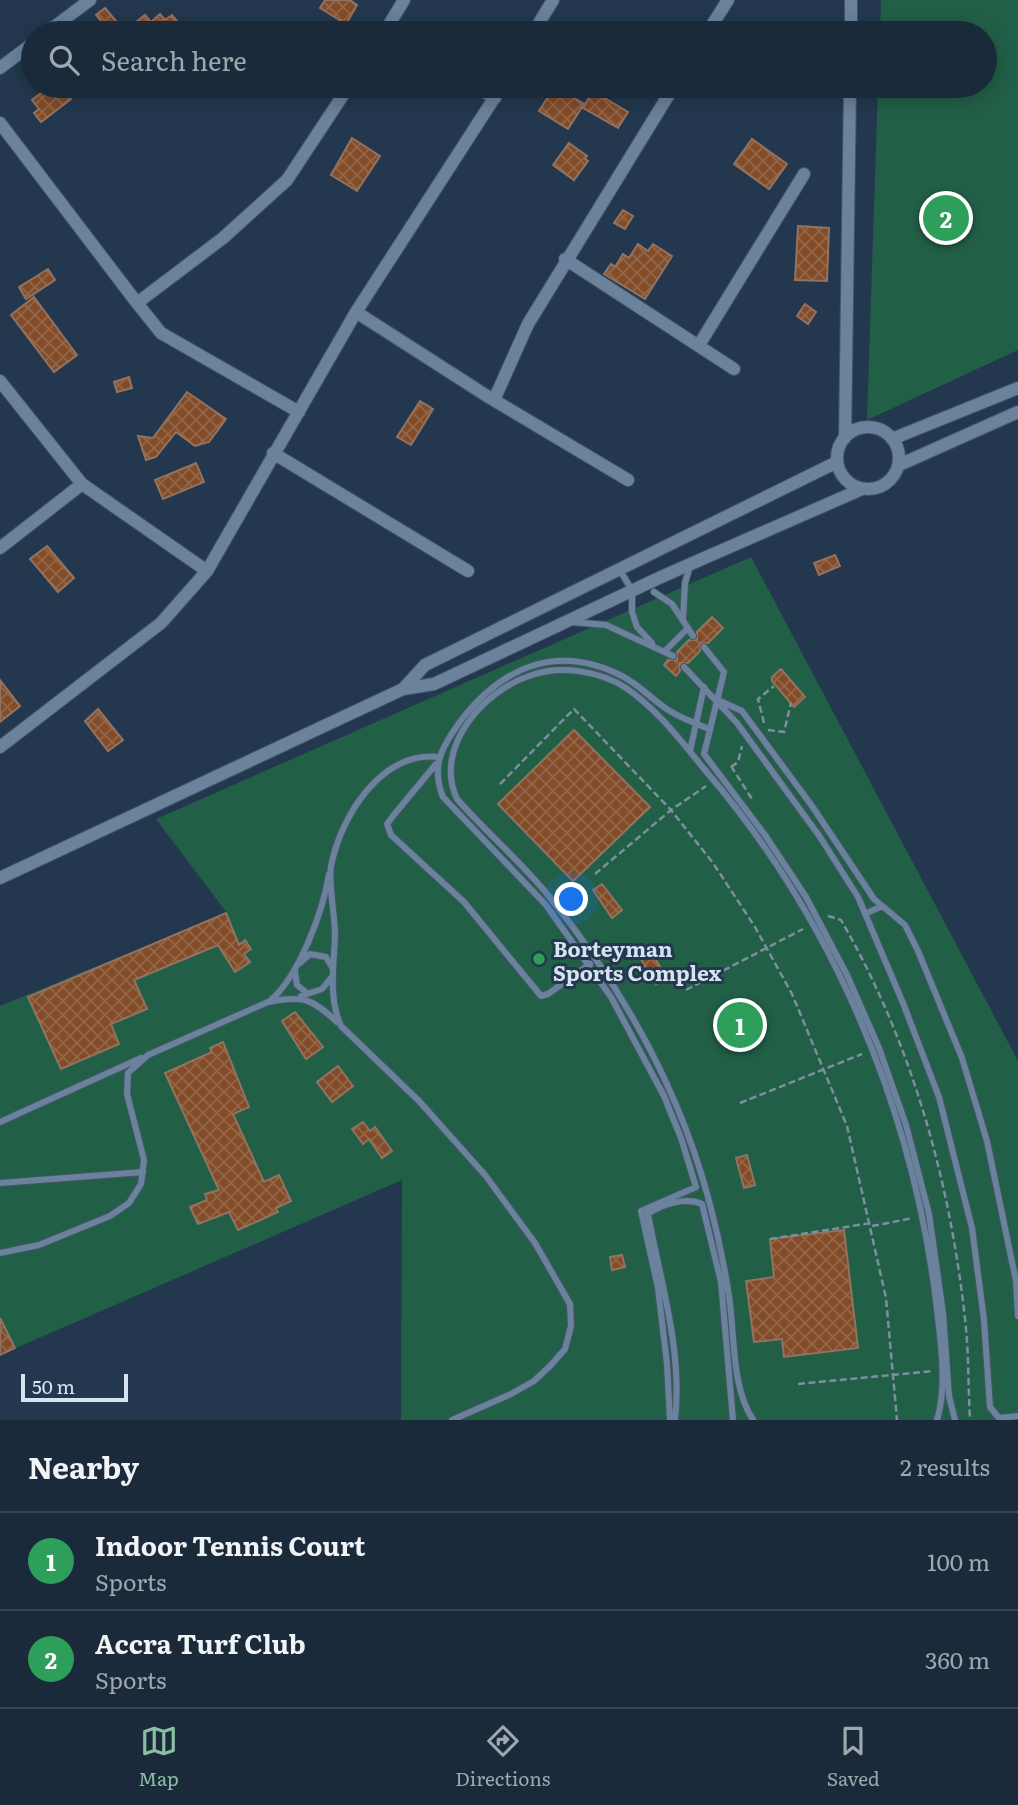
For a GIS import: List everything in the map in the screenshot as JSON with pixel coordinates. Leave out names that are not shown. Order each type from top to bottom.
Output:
[{"type":"street","points":[[62,21],[90,0]]},
{"type":"street","points":[[391,21],[404,0]]},
{"type":"street","points":[[540,21],[553,0]]},
{"type":"street","points":[[715,21],[728,0]]},
{"type":"street","points":[[851,0],[851,21]]},
{"type":"street","points":[[0,68],[21,52]]},
{"type":"street","points":[[137,303],[223,237],[287,180],[341,98]]},
{"type":"street","points":[[0,747],[161,622],[207,570],[356,312],[495,98]]},
{"type":"street","points":[[494,400],[528,324],[565,259],[666,98]]},
{"type":"street","points":[[845,439],[850,98]]},
{"type":"street","points":[[0,122],[161,333],[299,412]]},
{"type":"street","points":[[699,345],[804,174]]},
{"type":"street","points":[[565,259],[734,369]]},
{"type":"street","points":[[356,312],[494,400],[628,480]]},
{"type":"street","points":[[0,381],[82,484],[207,570]]},
{"type":"street","points":[[892,439],[1018,388]]},
{"type":"street","points":[[899,464],[1018,412]]},
{"type":"street","points":[[0,878],[403,689],[434,684],[692,563],[862,489],[872,489],[889,481],[899,464],[899,454],[892,439],[877,429],[860,429],[845,439],[839,450],[837,462],[845,479],[862,489]]},
{"type":"street","points":[[273,453],[468,571]]},
{"type":"street","points":[[403,689],[425,664],[837,462]]},
{"type":"street","points":[[0,548],[82,484]]},
{"type":"lane","points":[[683,619],[685,583],[692,563]]},
{"type":"lane","points":[[619,568],[632,590],[632,612],[637,627],[653,644]]},
{"type":"lane","points":[[654,592],[672,604],[693,636]]},
{"type":"lane","points":[[564,622],[606,625],[653,644],[673,656]]},
{"type":"lane","points":[[665,651],[688,628]]},
{"type":"lane","points":[[704,647],[724,672],[704,754],[763,844],[844,981],[872,1050],[906,1151],[929,1253],[938,1318],[941,1400],[937,1420]]},
{"type":"lane","points":[[590,964],[548,994],[541,996],[464,902],[391,835],[387,824],[438,761],[459,724],[488,689],[516,671],[538,664],[581,663],[606,669],[624,677],[672,713],[709,729]]},
{"type":"lane","points":[[684,667],[718,700],[750,740],[820,837],[865,914],[911,1022],[949,1131],[972,1228],[984,1320],[989,1399],[994,1413],[1007,1419],[1018,1416]]},
{"type":"lane","points":[[753,1420],[746,1409],[741,1389],[729,1294],[708,1198],[688,1137],[655,1058],[606,974],[572,927],[531,876],[457,799],[448,770],[451,752],[458,739],[485,704],[504,688],[532,675],[562,671],[599,676],[626,689],[650,707],[717,777],[765,835],[806,897],[848,975],[879,1048],[906,1125],[929,1213],[943,1313],[949,1396],[955,1420]]},
{"type":"lane","points":[[690,751],[704,687]]},
{"type":"lane","points":[[718,700],[742,711],[762,732],[882,906],[905,925],[912,939],[962,1058],[996,1175],[1016,1281],[1018,1316]]},
{"type":"lane","points":[[280,992],[320,915],[338,839],[373,784],[386,771],[405,761],[425,755],[438,761]]},
{"type":"lane","points":[[438,761],[436,780],[443,797],[546,905],[622,1013],[681,1138],[696,1183],[689,1192],[641,1210],[659,1295],[670,1420]]},
{"type":"lane","points":[[330,869],[334,904],[332,990],[341,1026]]},
{"type":"lane","points":[[865,914],[882,906]]},
{"type":"lane","points":[[268,1002],[280,992],[302,959],[310,954],[326,957],[334,971]]},
{"type":"lane","points":[[295,971],[298,985],[309,994]]},
{"type":"lane","points":[[0,1122],[268,1002],[322,989],[334,971]]},
{"type":"lane","points":[[289,998],[306,998],[341,1026],[419,1101],[485,1175],[534,1243],[570,1304],[571,1325],[565,1349],[550,1366],[534,1381],[511,1394],[452,1420]]},
{"type":"lane","points":[[0,1253],[39,1245],[110,1216],[129,1202],[141,1184],[144,1160],[127,1094],[128,1073],[148,1055]]},
{"type":"lane","points":[[0,1183],[143,1172]]},
{"type":"lane","points":[[675,1420],[676,1380],[669,1325],[648,1214],[682,1200],[702,1204],[708,1224],[722,1293],[733,1420]]},
{"type":"path","points":[[774,685],[758,699],[762,732],[784,732],[791,703]]},
{"type":"path","points":[[500,784],[573,709],[671,810],[713,863],[768,947],[825,1069],[847,1126],[886,1298],[895,1374],[897,1420]]},
{"type":"path","points":[[595,874],[671,810],[738,761],[743,745],[750,740]]},
{"type":"path","points":[[686,990],[812,924]]},
{"type":"path","points":[[740,1103],[825,1069]]},
{"type":"path","points":[[770,1240],[871,1223]]},
{"type":"path","points":[[798,1384],[895,1374]]},
{"type":"green space","points":[[881,0],[1018,0],[1018,350],[867,420],[878,98],[997,98],[997,21],[880,21]]},
{"type":"green space","name":"Borteyman Sports Complex","points":[[751,557],[1018,1061],[1018,1420],[401,1420],[402,1180],[0,1355],[0,1006],[227,913],[156,819]]},
{"type":"building","points":[[325,0],[350,0],[357,5],[348,21],[341,21],[320,8]]},
{"type":"building","points":[[105,8],[116,21],[101,21],[96,15]]},
{"type":"building","points":[[160,14],[165,20],[172,15],[177,21],[152,21]]},
{"type":"building","points":[[145,15],[150,21],[137,21]]},
{"type":"building","points":[[547,98],[574,98],[584,104],[568,129],[539,111]]},
{"type":"building","points":[[589,98],[605,98],[628,112],[618,128],[583,108]]},
{"type":"building","points":[[71,99],[41,122],[34,113],[39,109],[32,100]]},
{"type":"building","points":[[352,138],[380,156],[357,191],[331,175]]},
{"type":"building","points":[[752,139],[787,164],[769,189],[734,164]]},
{"type":"building","points":[[569,143],[587,156],[585,159],[588,161],[574,180],[553,165]]},
{"type":"building","points":[[623,210],[633,216],[625,229],[614,223]]},
{"type":"building","points":[[798,226],[829,228],[827,281],[795,280]]},
{"type":"building","points":[[638,244],[648,251],[653,244],[672,256],[645,299],[604,274],[611,264],[615,267],[623,254],[629,258]]},
{"type":"building","points":[[48,269],[55,280],[26,299],[19,287]]},
{"type":"building","points":[[34,297],[77,355],[54,372],[11,315]]},
{"type":"building","points":[[805,304],[816,312],[808,324],[797,316]]},
{"type":"building","points":[[129,377],[132,388],[117,392],[114,382]]},
{"type":"building","points":[[187,392],[226,419],[209,442],[195,446],[176,432],[156,457],[146,460],[138,436],[153,438]]},
{"type":"building","points":[[420,401],[433,409],[411,445],[397,437]]},
{"type":"building","points":[[196,463],[204,482],[163,499],[155,480]]},
{"type":"building","points":[[47,546],[74,578],[58,592],[30,559]]},
{"type":"building","points":[[835,555],[840,566],[819,575],[814,563]]},
{"type":"building","points":[[712,617],[723,628],[708,643],[700,643],[700,651],[688,663],[680,663],[680,671],[676,676],[664,665],[668,660],[677,660],[677,652],[689,640],[697,640],[697,632]]},
{"type":"building","points":[[781,669],[805,697],[794,707],[772,681],[772,677]]},
{"type":"building","points":[[0,680],[20,706],[0,722]]},
{"type":"building","points":[[98,709],[123,740],[108,751],[85,721]]},
{"type":"building","points":[[574,730],[650,807],[573,881],[498,804]]},
{"type":"building","points":[[602,884],[622,910],[612,918],[593,890]]},
{"type":"building","points":[[226,913],[239,945],[245,940],[251,949],[244,954],[250,962],[235,972],[218,945],[134,980],[147,1009],[111,1024],[119,1044],[61,1069],[28,997]]},
{"type":"building","points":[[649,948],[666,977],[656,984],[639,956]]},
{"type":"building","points":[[295,1012],[323,1047],[306,1059],[282,1021]]},
{"type":"building","points":[[223,1042],[249,1107],[233,1114],[264,1182],[279,1175],[291,1201],[276,1208],[278,1212],[238,1230],[229,1212],[198,1224],[190,1207],[207,1200],[205,1194],[219,1190],[165,1073],[212,1052],[210,1048]]},
{"type":"building","points":[[338,1066],[353,1086],[332,1102],[317,1082]]},
{"type":"building","points":[[363,1122],[370,1131],[375,1127],[392,1151],[382,1158],[369,1139],[363,1144],[352,1129]]},
{"type":"building","points":[[747,1155],[755,1185],[744,1188],[736,1158]]},
{"type":"building","points":[[844,1230],[858,1348],[784,1357],[782,1339],[754,1342],[746,1281],[774,1277],[770,1239]]},
{"type":"building","points":[[622,1255],[625,1267],[612,1270],[610,1257]]},
{"type":"building","points":[[0,1318],[15,1348],[0,1355]]},
{"type":"place","name":"Accra Turf Club","points":[[946,218]]},
{"type":"place","name":"Borteyman Sports Complex","points":[[539,959]]},
{"type":"place","name":"Indoor Tennis Court","points":[[740,1025]]}]
